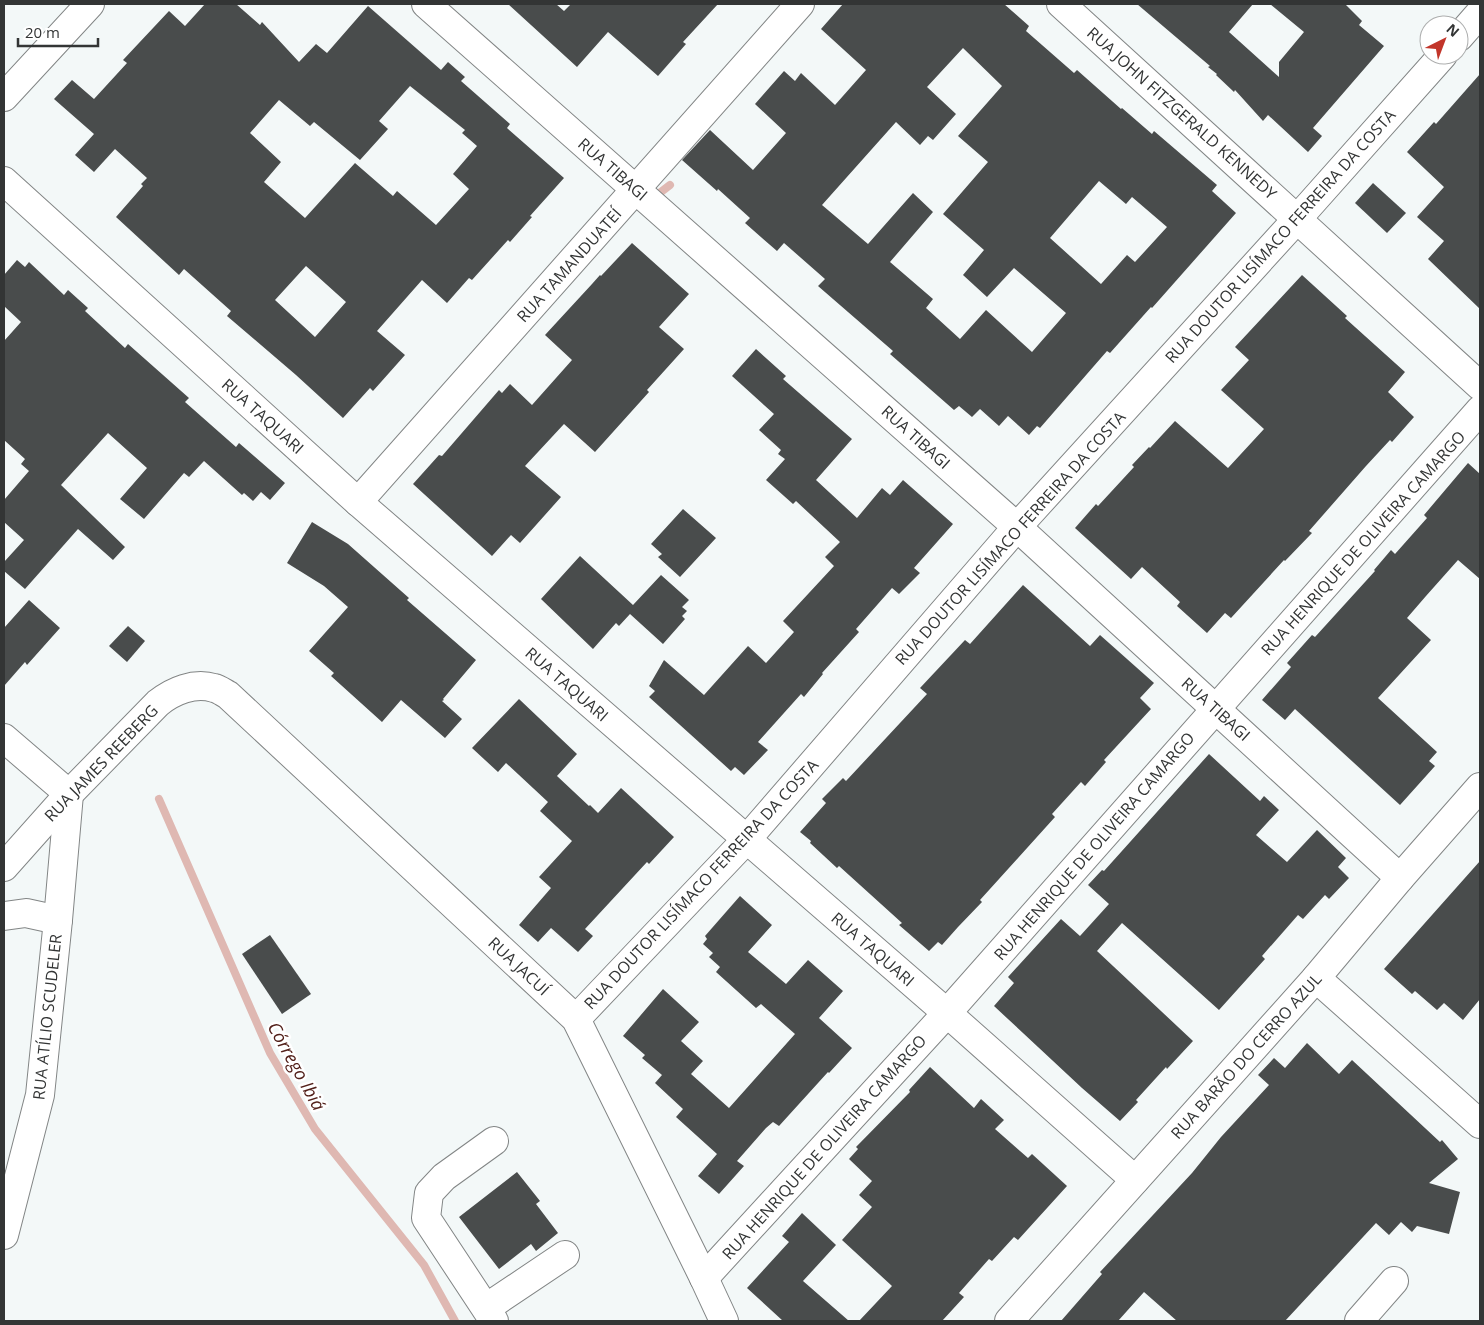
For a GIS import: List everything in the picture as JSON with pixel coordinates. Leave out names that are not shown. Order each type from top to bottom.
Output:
[{"type":"street","points":[[4,97],[90,4]]},
{"type":"street","name":"RUA TIBAGI","points":[[426,4],[1017,527],[1400,878]]},
{"type":"street","name":"RUA TAMANDUATEÍ","points":[[358,502],[800,4]]},
{"type":"street","name":"RUA JOHN FITZGERALD KENNEDY","points":[[1061,4],[1298,218],[1480,386]]},
{"type":"street","points":[[1469,26],[1480,13]]},
{"type":"street","name":"RUA DOUTOR LISÍMACO FERREIRA DA COSTA","points":[[576,1019],[747,839],[1017,527],[1298,218],[1434,65]]},
{"type":"street","name":"RUA TAQUARI","points":[[4,181],[358,502],[947,1013],[1135,1180]]},
{"type":"street","name":"RUA HENRIQUE DE OLIVEIRA CAMARGO","points":[[704,1278],[947,1013],[1480,410]]},
{"type":"street","name":"RUA JAMES REEBERG","points":[[4,868],[69,794],[158,703],[172,693],[194,686],[214,688]]},
{"type":"street","name":"RUA JACUÍ","points":[[214,688],[228,695],[576,1019],[724,1321]]},
{"type":"street","points":[[4,738],[69,794]]},
{"type":"street","name":"RUA BARÃO DO CERRO AZUL","points":[[1009,1321],[1316,978],[1480,787]]},
{"type":"street","name":"RUA ATÍLIO SCUDELER","points":[[4,1235],[40,1095],[69,794]]},
{"type":"street","points":[[4,916],[26,913],[58,920]]},
{"type":"street","points":[[1316,978],[1480,1124]]},
{"type":"street","points":[[494,1142],[444,1177],[429,1193],[426,1218],[490,1315],[565,1255]]},
{"type":"street","points":[[1359,1321],[1394,1281]]},
{"type":"building","points":[[205,4],[236,4],[260,25],[262,22],[299,62],[316,44],[327,53],[368,6],[441,70],[448,62],[465,77],[461,81],[510,124],[507,128],[564,178],[510,242],[508,240],[472,280],[469,278],[447,303],[422,280],[377,331],[405,355],[373,391],[370,388],[343,418],[227,316],[231,311],[184,269],[179,275],[116,217],[143,186],[141,184],[147,178],[115,149],[94,172],[75,155],[94,134],[54,99],[72,80],[94,99],[127,63],[123,60],[169,11],[185,26]],"holes":[[[410,86],[465,130],[462,133],[477,146],[453,174],[469,189],[436,225],[397,191],[393,196],[355,163],[305,218],[264,182],[281,162],[250,133],[279,100],[310,126],[314,122],[360,160],[388,129],[379,121]],[[306,266],[346,302],[315,337],[275,300]]]},
{"type":"building","points":[[508,4],[556,4],[564,11],[571,4],[718,4],[683,42],[686,44],[658,76],[608,32],[577,67]]},
{"type":"building","points":[[843,4],[1004,4],[1029,26],[1026,31],[1074,73],[1077,70],[1121,109],[1152,134],[1154,131],[1217,185],[1212,191],[1236,213],[1152,308],[1110,353],[1107,351],[1040,428],[1037,426],[1029,435],[1008,416],[999,426],[980,409],[972,417],[959,406],[954,410],[890,354],[893,351],[818,286],[825,279],[784,243],[777,251],[745,223],[750,218],[682,160],[710,130],[753,170],[786,133],[755,104],[784,71],[795,81],[801,73],[835,105],[866,70],[821,29]],"holes":[[[963,48],[1002,86],[958,136],[988,162],[943,214],[984,250],[963,275],[987,297],[1014,268],[1066,313],[1032,352],[986,310],[960,339],[926,308],[933,299],[890,262],[933,212],[913,193],[868,244],[822,205],[896,122],[920,145],[928,136],[933,140],[956,114],[927,87]],[[1099,181],[1126,204],[1132,197],[1167,227],[1135,262],[1127,255],[1101,284],[1050,238]]]},
{"type":"building","points":[[1137,4],[1253,4],[1229,32],[1279,77],[1279,62],[1304,32],[1270,4],[1345,4],[1362,21],[1359,25],[1384,46],[1313,128],[1322,136],[1308,152],[1268,115],[1263,121],[1235,90],[1234,92],[1208,67],[1210,66]]},
{"type":"building","points":[[1480,74],[1480,309],[1428,259],[1444,241],[1417,217],[1444,187],[1407,152],[1434,122],[1436,124]]},
{"type":"building","points":[[1373,183],[1406,213],[1387,233],[1355,203]]},
{"type":"building","points":[[632,243],[689,294],[659,327],[684,349],[647,390],[649,392],[595,452],[564,424],[525,466],[561,497],[520,543],[511,535],[492,556],[413,484],[439,455],[442,456],[499,390],[502,393],[510,384],[532,405],[572,360],[545,335]]},
{"type":"building","points":[[17,260],[25,267],[29,262],[64,295],[68,290],[88,308],[85,311],[125,348],[128,344],[189,398],[185,402],[236,447],[239,443],[285,483],[270,500],[261,492],[253,501],[244,493],[242,495],[204,461],[189,477],[184,473],[144,519],[120,499],[147,468],[108,433],[61,485],[125,547],[113,560],[78,529],[25,589],[4,571],[4,562],[24,540],[4,522],[4,500],[29,471],[21,464],[25,459],[4,440],[4,341],[21,322],[4,306],[4,275]]},
{"type":"building","points":[[1302,275],[1347,316],[1345,318],[1405,372],[1388,392],[1414,417],[1392,442],[1390,440],[1366,466],[1309,531],[1312,533],[1284,560],[1231,618],[1225,613],[1207,633],[1177,606],[1180,602],[1142,567],[1131,579],[1075,528],[1096,504],[1098,506],[1134,467],[1132,465],[1175,421],[1228,468],[1264,429],[1221,390],[1249,360],[1235,347]]},
{"type":"building","points":[[756,349],[786,376],[783,379],[852,439],[816,480],[857,518],[882,488],[890,495],[903,480],[953,524],[914,568],[920,573],[899,594],[892,588],[856,629],[859,632],[822,673],[804,697],[801,694],[758,742],[768,750],[744,775],[735,767],[731,771],[649,697],[655,691],[649,686],[664,660],[704,695],[748,646],[766,663],[794,632],[783,621],[834,566],[825,557],[840,542],[796,501],[793,504],[766,480],[785,459],[778,454],[781,450],[759,430],[774,414],[732,376]]},
{"type":"building","points":[[1468,463],[1480,474],[1480,579],[1458,560],[1407,618],[1431,640],[1378,698],[1437,752],[1429,761],[1435,766],[1400,805],[1295,709],[1285,720],[1262,700],[1291,667],[1287,663],[1312,635],[1315,637],[1375,571],[1391,550],[1395,554],[1427,518],[1424,515]]},
{"type":"building","points":[[683,509],[716,538],[680,577],[658,557],[662,554],[651,544]]},
{"type":"building","points":[[312,522],[348,544],[409,598],[407,600],[476,660],[442,701],[462,719],[445,738],[401,700],[382,722],[331,676],[334,673],[309,651],[348,607],[324,586],[287,563]]},
{"type":"building","points":[[580,556],[633,605],[661,575],[689,600],[682,607],[687,611],[682,616],[685,619],[663,644],[630,614],[619,626],[616,623],[593,649],[541,599]]},
{"type":"building","points":[[1023,585],[1090,646],[1100,635],[1154,683],[1140,698],[1151,709],[1104,760],[1106,762],[1085,786],[1081,782],[1052,814],[1055,817],[980,900],[982,902],[942,945],[938,942],[929,951],[899,925],[902,923],[839,866],[837,868],[800,832],[826,803],[822,799],[843,778],[846,781],[927,694],[920,688],[965,640],[970,644]]},
{"type":"building","points":[[29,600],[60,628],[27,665],[25,662],[4,686],[4,628]]},
{"type":"building","points":[[128,626],[145,641],[127,662],[109,646]]},
{"type":"building","points":[[519,699],[577,754],[557,776],[589,806],[598,813],[621,788],[674,837],[649,864],[647,862],[585,929],[593,936],[578,952],[551,928],[538,942],[519,925],[551,888],[539,877],[572,841],[540,811],[548,802],[506,763],[498,772],[472,748]]},
{"type":"building","points":[[1209,754],[1260,801],[1264,796],[1279,810],[1256,835],[1287,862],[1317,830],[1346,858],[1338,867],[1349,878],[1329,899],[1325,895],[1303,919],[1298,915],[1262,956],[1265,959],[1219,1010],[1122,923],[1097,951],[1193,1041],[1167,1069],[1166,1067],[1120,1121],[994,1006],[1014,983],[1008,977],[1061,919],[1080,936],[1109,904],[1088,885],[1102,870],[1104,871]]},
{"type":"building","points":[[1480,861],[1480,999],[1463,1020],[1444,1003],[1437,1010],[1415,991],[1412,994],[1384,969]]},
{"type":"building","points":[[740,896],[772,925],[748,952],[786,984],[808,960],[843,991],[819,1018],[852,1048],[779,1126],[773,1122],[766,1128],[737,1161],[744,1166],[719,1194],[698,1176],[717,1154],[676,1117],[683,1109],[655,1083],[662,1075],[642,1058],[645,1055],[623,1036],[663,989],[699,1022],[681,1041],[703,1061],[691,1074],[729,1108],[795,1034],[761,1004],[756,1008],[716,972],[720,967],[709,957],[713,953],[703,944],[707,939],[705,936]]},
{"type":"building","points":[[270,935],[311,994],[282,1014],[242,954]]},
{"type":"building","points":[[1307,1043],[1339,1074],[1352,1060],[1440,1142],[1442,1140],[1458,1159],[1429,1183],[1460,1192],[1449,1234],[1417,1226],[1412,1232],[1401,1222],[1389,1235],[1376,1223],[1285,1321],[1177,1321],[1144,1292],[1118,1321],[1061,1321],[1102,1274],[1100,1272],[1192,1173],[1221,1137],[1269,1085],[1258,1075],[1274,1058],[1285,1068]]},
{"type":"building","points":[[930,1067],[974,1108],[981,1099],[1004,1120],[995,1129],[1028,1158],[1032,1154],[1067,1186],[1018,1240],[1014,1237],[992,1261],[989,1259],[959,1293],[964,1297],[942,1321],[859,1321],[892,1286],[842,1240],[872,1207],[859,1195],[872,1181],[849,1159],[858,1149],[856,1147],[910,1092],[909,1090]]},
{"type":"building","points":[[517,1172],[540,1201],[536,1204],[558,1233],[536,1251],[531,1244],[499,1269],[459,1217]]},
{"type":"building","points":[[802,1213],[836,1245],[803,1281],[849,1321],[783,1321],[747,1288],[789,1242],[782,1236]]},
{"type":"waterway","name":"Córrego Ibiá","points":[[657,195],[670,185]]},
{"type":"waterway","name":"Córrego Ibiá","points":[[159,799],[270,1053],[315,1129],[424,1265],[455,1321]]}]
